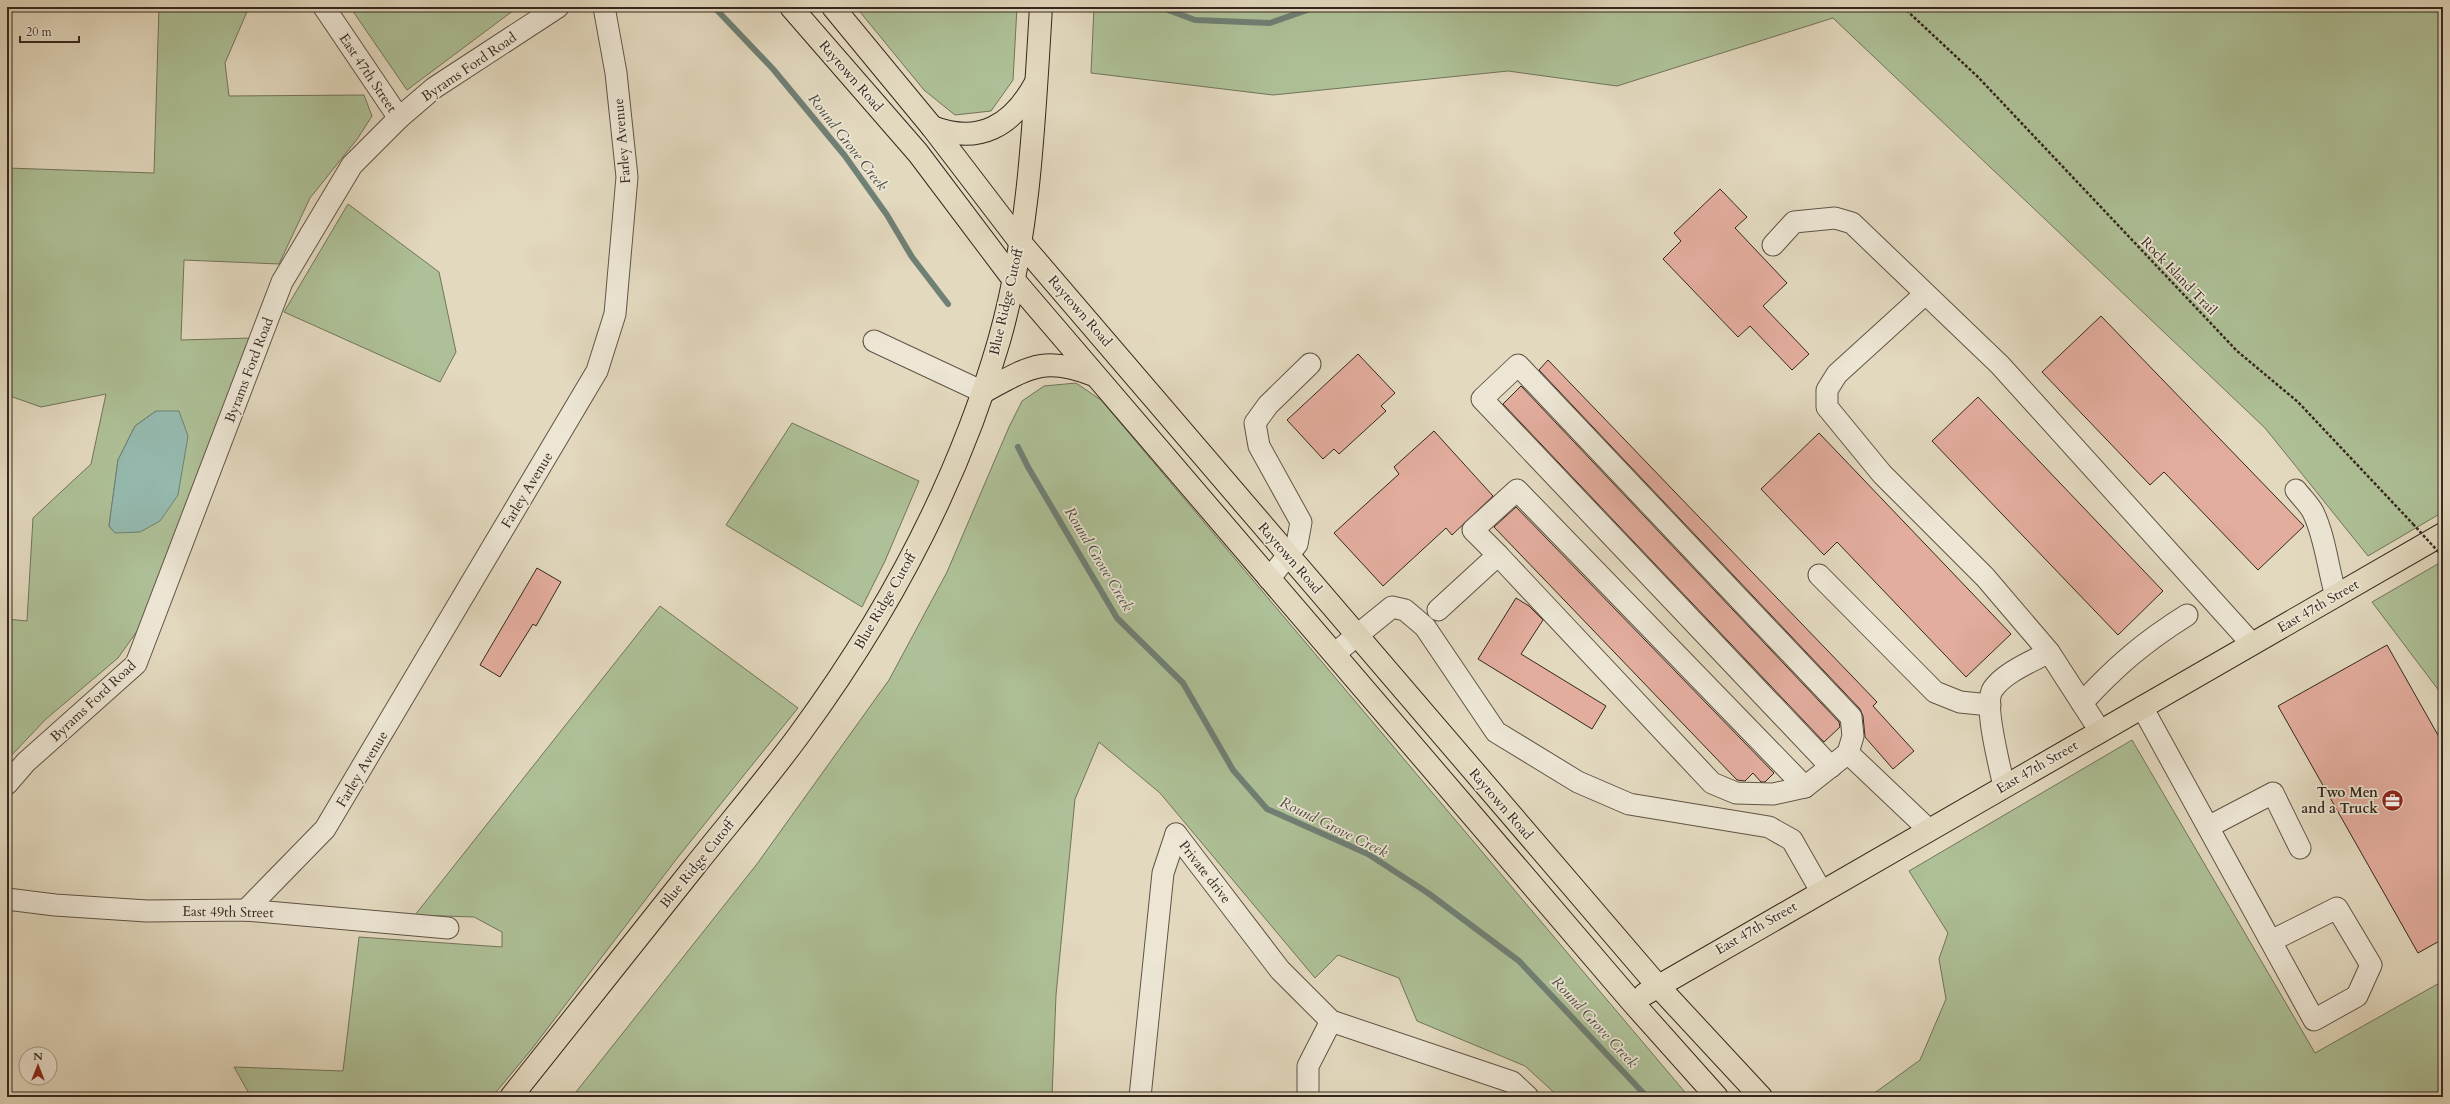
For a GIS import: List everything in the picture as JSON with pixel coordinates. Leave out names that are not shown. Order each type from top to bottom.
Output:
[{"type":"main road","name":"Raytown Road","points":[[791,7],[918,153],[1012,279],[1633,1003],[1716,1097]]},
{"type":"main road","name":"Raytown Road","points":[[833,7],[932,127],[1020,242],[1657,986],[1761,1097]]},
{"type":"main road","name":"Blue Ridge Cutoff","points":[[511,1097],[798,737],[843,674],[897,585],[943,496],[971,428],[1000,339],[1020,242],[1033,156],[1041,7]]},
{"type":"main road","points":[[932,127],[948,133],[967,134],[989,130],[999,126],[1025,102],[1036,81]]},
{"type":"main road","points":[[983,392],[1018,373],[1037,366],[1055,364],[1074,367],[1095,376]]},
{"type":"main road","name":"East 47th Street","points":[[1633,1003],[1657,986],[1821,891],[2443,534]]},
{"type":"street","name":"East 47th Street","points":[[324,7],[399,118]]},
{"type":"street","name":"Byrams Ford Road","points":[[7,784],[26,762],[136,664],[282,282],[352,165],[399,118],[434,88],[558,7]]},
{"type":"street","name":"Farley Avenue","points":[[246,910],[325,829],[365,764],[597,371],[615,314],[627,177],[616,73],[604,7]]},
{"type":"street","points":[[1773,245],[1794,222],[1835,218],[1852,222],[2000,366],[2252,644]]},
{"type":"street","points":[[1925,294],[1837,374],[1827,390],[1827,408],[1882,474],[1985,577],[2049,652],[2100,731]]},
{"type":"street","points":[[874,341],[983,392]]},
{"type":"street","points":[[1269,579],[1298,544],[1301,522],[1259,446],[1255,423],[1268,405],[1310,364]]},
{"type":"street","points":[[1805,786],[1517,490],[1473,530],[1712,783],[1736,793],[1773,794],[1805,786],[1831,767],[1848,753],[1853,736],[1851,718],[1518,365],[1482,399],[1831,767]]},
{"type":"street","points":[[2296,490],[2312,510],[2319,528],[2336,596]]},
{"type":"street","points":[[1438,610],[1498,555]]},
{"type":"street","points":[[1819,575],[1935,692],[1960,702],[1990,705]]},
{"type":"street","points":[[1334,654],[1392,607],[1405,610],[1425,627],[1496,732],[1578,782],[1629,804],[1769,827],[1792,840],[1821,891]]},
{"type":"street","points":[[2082,704],[2113,669],[2153,636],[2187,615]]},
{"type":"street","points":[[2004,786],[1995,746],[1990,705],[1992,690],[2006,677],[2049,652]]},
{"type":"street","points":[[2142,707],[2314,1020],[2358,996],[2371,965],[2337,908],[2271,940]]},
{"type":"street","points":[[1848,753],[1928,830]]},
{"type":"street","points":[[2208,827],[2273,793],[2300,848]]},
{"type":"street","name":"Private drive","points":[[1140,1097],[1163,873],[1176,834],[1280,970],[1331,1021],[1512,1082],[1528,1097]]},
{"type":"street","name":"East 49th Street","points":[[7,899],[55,905],[146,911],[246,910],[448,928]]},
{"type":"street","points":[[1308,1097],[1308,1066],[1331,1021]]},
{"type":"path","name":"Rock Island Trail","points":[[1903,7],[1978,77],[2237,352],[2298,402],[2443,557]]},
{"type":"green space","points":[[159,7],[249,7],[225,63],[229,96],[364,95],[372,116],[358,138],[310,198],[279,264],[184,260],[181,340],[251,338],[140,627],[118,658],[46,719],[7,760],[7,619],[27,621],[33,518],[91,464],[106,394],[41,407],[7,395],[7,168],[154,173]],"holes":[[[156,411],[115,533],[109,526],[118,460],[135,426]]]},
{"type":"green space","points":[[350,7],[518,7],[407,90]]},
{"type":"green space","points":[[856,7],[1017,7],[1013,80],[991,111],[955,115],[924,90]]},
{"type":"green space","points":[[1094,7],[2443,7],[2443,512],[2368,556],[2265,428],[1833,18],[1617,86],[1508,71],[1273,95],[1091,73]]},
{"type":"green space","points":[[348,204],[439,272],[456,352],[440,382],[284,312]]},
{"type":"green space","points":[[1076,383],[1101,400],[1689,1097],[1559,1097],[1525,1066],[1417,1021],[1399,978],[1338,955],[1315,978],[1160,793],[1099,742],[1075,799],[1056,995],[1052,1097],[572,1097],[757,864],[889,680],[947,572],[1009,427],[1022,401],[1044,386]]},
{"type":"green space","points":[[792,423],[919,481],[885,561],[862,607],[726,525]]},
{"type":"green space","points":[[2443,561],[2443,696],[2372,602]]},
{"type":"green space","points":[[660,606],[798,708],[678,857],[531,1050],[492,1097],[251,1097],[234,1067],[343,1071],[359,937],[502,947],[502,932],[474,917],[415,915]]},
{"type":"green space","points":[[2132,740],[2315,1053],[2443,981],[2443,1097],[1869,1097],[1920,1060],[1946,999],[1939,959],[1948,933],[1909,871]]},
{"type":"water","points":[[156,411],[179,411],[188,436],[178,495],[160,521],[140,532],[115,533],[109,526],[118,460],[135,426]]},
{"type":"building","points":[[1720,189],[1747,217],[1735,228],[1787,283],[1763,306],[1809,354],[1792,370],[1750,326],[1738,337],[1663,259],[1681,241],[1674,233]]},
{"type":"building","points":[[2101,316],[2304,526],[2258,570],[2164,472],[2150,485],[2042,372]]},
{"type":"building","points":[[1358,354],[1395,393],[1381,406],[1386,411],[1339,454],[1334,449],[1323,459],[1287,420]]},
{"type":"building","points":[[1548,360],[1877,702],[1873,706],[1914,751],[1893,769],[1865,737],[1863,716],[1860,709],[1539,370]]},
{"type":"building","points":[[1521,386],[1839,722],[1840,727],[1824,742],[1503,404]]},
{"type":"building","points":[[1978,397],[2163,591],[2118,635],[1932,441]]},
{"type":"building","points":[[1434,431],[1493,496],[1452,535],[1446,528],[1383,586],[1334,533],[1399,474],[1394,467]]},
{"type":"building","points":[[1819,433],[2011,634],[1966,677],[1837,542],[1824,555],[1761,489]]},
{"type":"building","points":[[1516,507],[1774,773],[1765,782],[1761,782],[1753,773],[1745,781],[1737,780],[1494,527]]},
{"type":"building","points":[[537,568],[561,582],[536,626],[533,624],[500,677],[480,665]]},
{"type":"building","points":[[1516,598],[1529,606],[1543,620],[1521,654],[1606,706],[1592,729],[1478,659]]},
{"type":"building","points":[[2387,645],[2443,744],[2443,939],[2418,953],[2278,706]]},
{"type":"waterway","name":"Round Grove Creek","points":[[714,7],[773,69],[845,156],[887,215],[912,257],[948,304]]},
{"type":"waterway","points":[[1160,7],[1195,20],[1270,23],[1316,7]]},
{"type":"waterway","name":"Round Grove Creek","points":[[1018,447],[1028,467],[1117,618],[1183,683],[1233,770],[1267,809],[1368,854],[1428,893],[1519,961],[1647,1097]]},
{"type":"place","name":"Two Men and a Truck","points":[[2393,800]]}]
